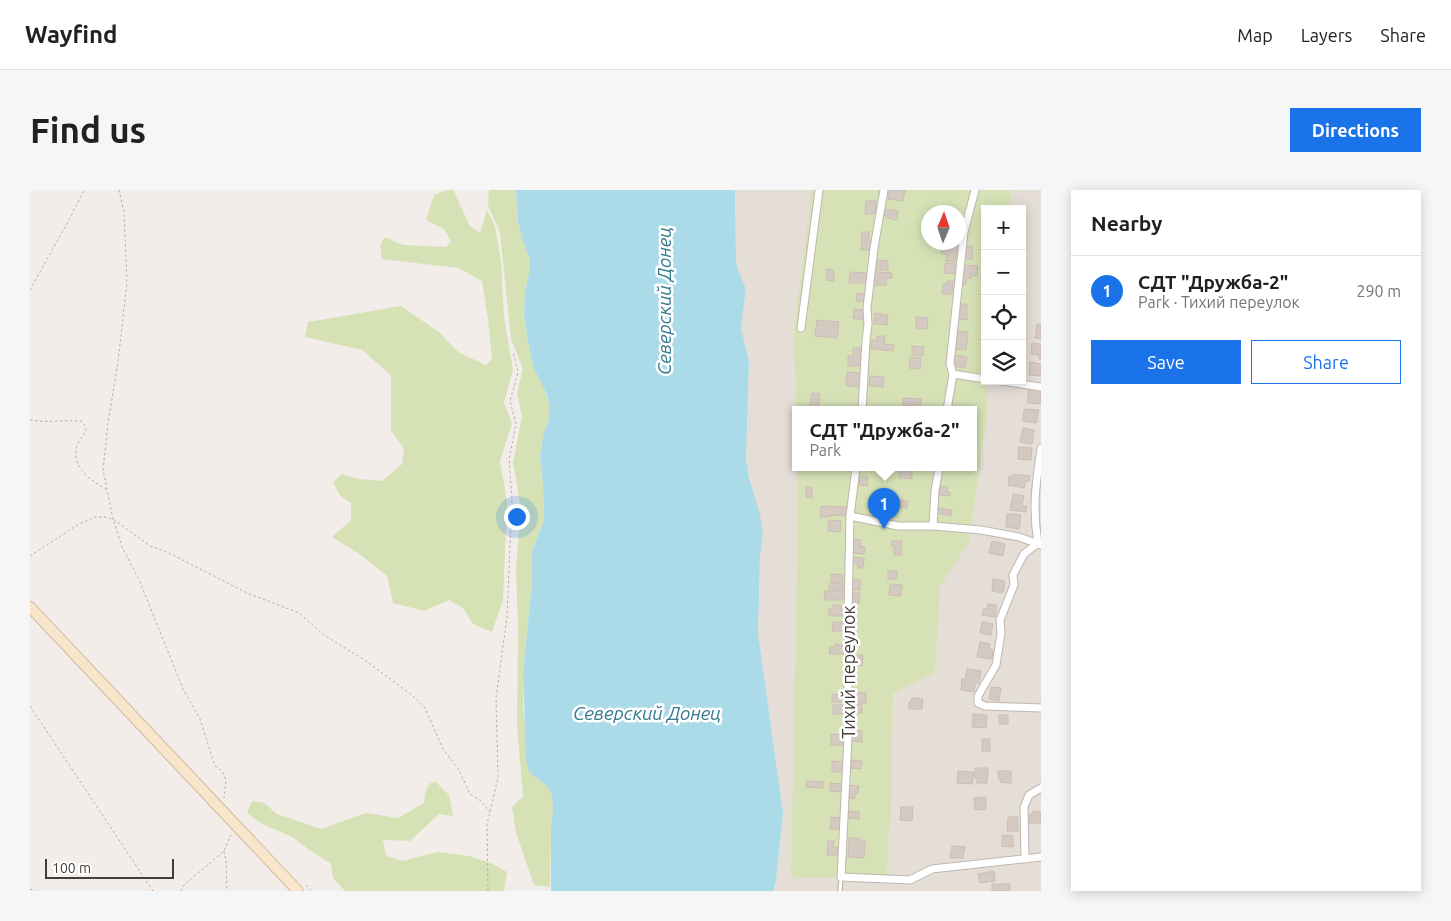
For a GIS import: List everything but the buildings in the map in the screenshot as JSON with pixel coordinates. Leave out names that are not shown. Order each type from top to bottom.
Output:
[{"type":"street","points":[[801,328],[819,190]]},
{"type":"street","points":[[862,406],[868,324],[867,308],[874,248],[884,190]]},
{"type":"street","points":[[948,406],[953,374],[950,364],[964,232],[975,190]]},
{"type":"street","points":[[953,374],[981,378]]},
{"type":"street","points":[[1026,385],[1041,387]]},
{"type":"street","points":[[1039,544],[1034,521],[1034,492],[1041,448]]},
{"type":"street","name":"Тихий переулок","points":[[841,877],[848,738],[850,516],[856,471]]},
{"type":"street","points":[[933,526],[938,471]]},
{"type":"street","points":[[850,516],[898,526],[933,526],[981,530],[1019,537],[1039,544]]},
{"type":"street","points":[[1039,544],[1024,554],[1013,574],[1014,585],[1000,620],[1001,633],[996,665],[978,696],[978,703],[986,706],[1041,708]]},
{"type":"street","points":[[30,607],[298,891]]},
{"type":"street","points":[[1024,859],[1024,807],[1029,795],[1041,788]]},
{"type":"street","points":[[841,877],[910,880],[932,868],[1041,857]]},
{"type":"lane","points":[[840,891],[841,877]]},
{"type":"path","points":[[30,290],[70,220],[84,190]]},
{"type":"path","points":[[119,190],[124,212],[127,283],[118,362],[102,470],[113,519],[122,546],[140,582],[183,689],[200,719],[215,766],[222,771],[226,780],[221,808]]},
{"type":"path","points":[[488,891],[487,824],[498,778],[496,698],[507,617],[512,498],[509,460],[516,424],[510,400],[518,372],[513,352]]},
{"type":"path","points":[[30,420],[45,423],[63,420],[80,421],[86,427],[86,432],[80,440],[76,452],[80,467],[85,476],[107,490]]},
{"type":"path","points":[[30,556],[79,524],[94,517],[105,517],[113,519],[150,546],[167,552],[247,593],[298,613],[324,635],[366,661],[412,695],[425,708],[443,749],[459,770],[470,794],[481,801],[490,812]]},
{"type":"path","points":[[30,706],[153,891]]},
{"type":"path","points":[[181,891],[184,885],[224,851],[236,825]]},
{"type":"path","points":[[224,851],[227,891]]},
{"type":"path","points":[[30,889],[35,891]]},
{"type":"shaded area","points":[[735,190],[1041,190],[1041,891],[773,891],[776,881],[783,813],[758,633],[760,558],[763,534],[746,460],[749,362],[741,328],[746,289],[736,260]]},
{"type":"green space","points":[[447,190],[453,190],[470,226],[480,233],[487,210],[495,226],[501,262],[504,317],[513,370],[504,402],[512,424],[500,461],[507,502],[503,600],[492,632],[473,624],[463,608],[449,600],[424,611],[393,603],[387,576],[358,553],[332,537],[351,520],[351,503],[340,496],[333,482],[342,474],[359,479],[382,481],[402,464],[404,449],[391,430],[391,375],[362,350],[305,337],[308,322],[401,306],[439,332],[458,352],[486,365],[492,359],[482,281],[458,268],[382,259],[380,245],[385,237],[403,245],[446,247],[451,241],[444,229],[426,220],[434,195]]},
{"type":"green space","points":[[489,190],[516,190],[518,222],[530,260],[525,292],[524,315],[527,336],[549,404],[549,419],[543,436],[540,457],[544,520],[532,551],[532,582],[523,673],[523,708],[526,737],[552,795],[550,887],[534,885],[516,833],[512,807],[523,796],[517,725],[518,628],[516,568],[521,508],[513,463],[522,416],[517,393],[523,369],[511,339],[500,233],[488,205]]},
{"type":"green space","points":[[812,190],[1012,190],[1010,205],[981,205],[981,385],[988,385],[987,416],[969,542],[940,587],[935,672],[893,693],[891,817],[887,873],[885,879],[791,877],[798,516],[797,471],[977,471],[977,406],[796,406],[794,329]]},
{"type":"green space","points":[[436,782],[449,795],[453,816],[439,814],[410,841],[383,840],[386,856],[403,861],[437,852],[469,856],[491,863],[507,872],[504,891],[345,891],[333,878],[331,864],[292,837],[262,824],[247,813],[252,801],[264,803],[277,814],[321,829],[366,813],[398,818],[424,803],[425,793],[430,783]]},
{"type":"water","name":"Северский Донец","points":[[516,190],[735,190],[736,260],[746,289],[741,328],[749,362],[746,460],[749,478],[760,514],[763,534],[760,558],[758,633],[783,813],[776,881],[773,891],[551,891],[552,795],[548,787],[529,772],[526,760],[523,673],[532,582],[532,551],[544,520],[540,457],[543,436],[549,419],[549,404],[547,395],[533,366],[527,336],[524,315],[525,292],[530,260],[518,222]]},
{"type":"place","name":"СДТ \"Дружба-2\"","points":[[884,529]]}]
